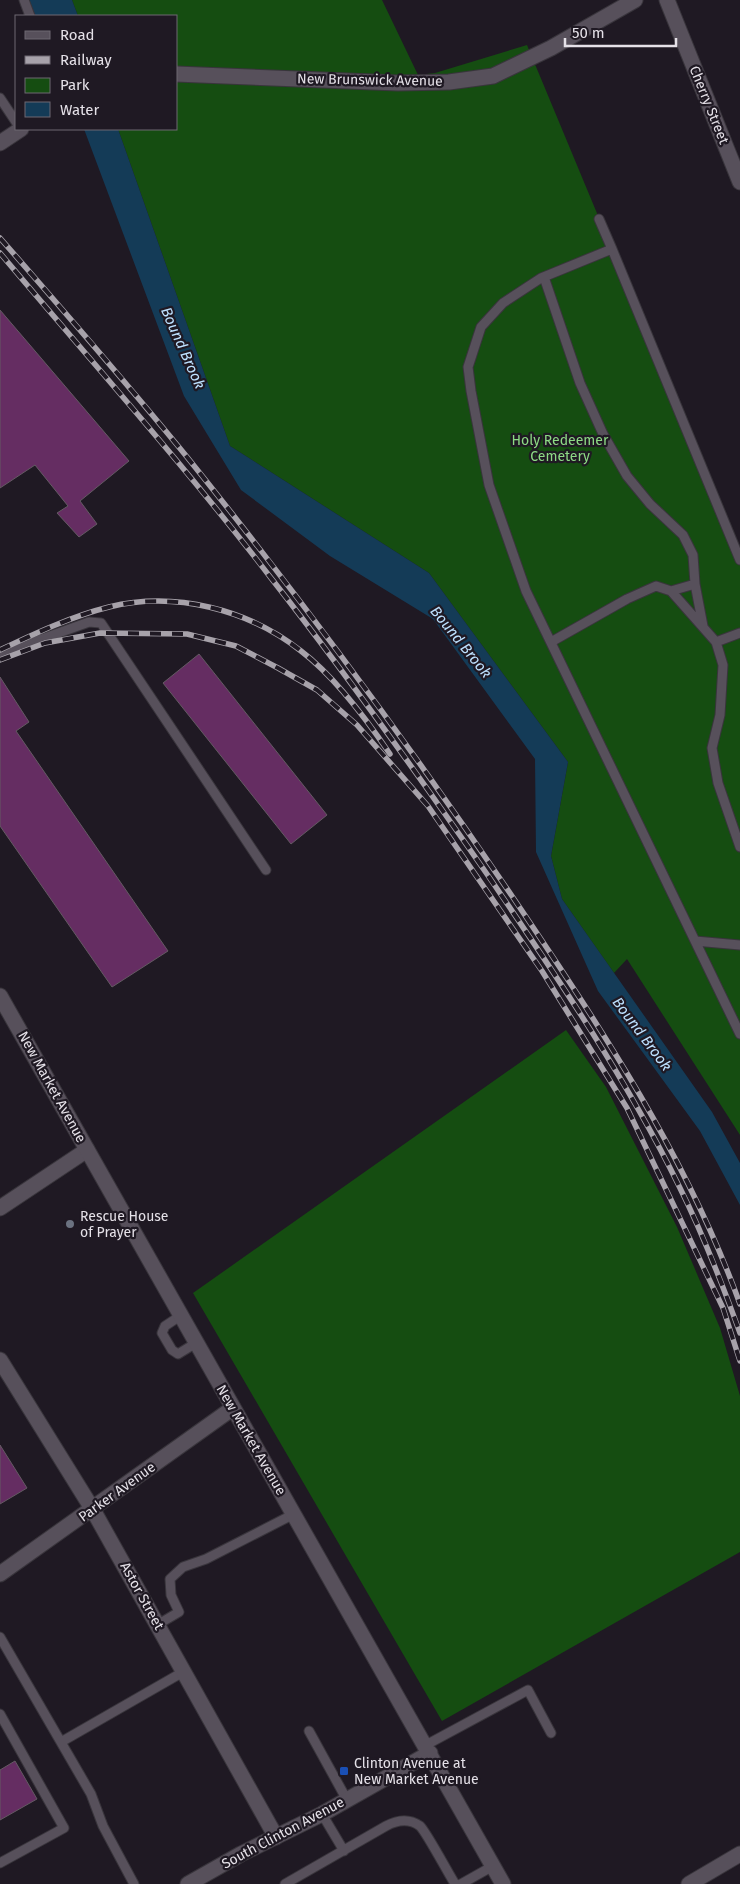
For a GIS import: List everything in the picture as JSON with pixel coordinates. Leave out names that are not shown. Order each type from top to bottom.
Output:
[{"type":"street","name":"New Brunswick Avenue","points":[[178,74],[398,83],[449,82],[493,76],[551,48],[635,0]]},
{"type":"street","name":"Cherry Street","points":[[667,0],[740,182]]},
{"type":"street","points":[[0,143],[20,130]]},
{"type":"street","name":"New Market Avenue","points":[[0,996],[503,1884]]},
{"type":"street","points":[[0,1208],[87,1150]]},
{"type":"street","name":"Astor Street","points":[[0,1360],[94,1510],[276,1837]]},
{"type":"street","name":"Parker Avenue","points":[[0,1574],[94,1510],[233,1408]]},
{"type":"street","name":"South Clinton Avenue","points":[[188,1884],[347,1800],[428,1749]]},
{"type":"street","points":[[689,1884],[740,1854]]},
{"type":"lane","points":[[24,0],[30,15]]},
{"type":"lane","points":[[0,98],[15,120]]},
{"type":"lane","points":[[599,219],[740,560]]},
{"type":"lane","points":[[612,249],[544,277],[503,304],[481,327],[468,367],[478,436],[489,485],[526,591],[740,1034]]},
{"type":"lane","points":[[544,277],[580,383],[603,434],[626,476],[650,504],[683,535],[693,555],[695,584],[703,628]]},
{"type":"lane","points":[[671,591],[695,584]]},
{"type":"lane","points":[[551,642],[627,599],[656,586],[671,591],[716,642],[723,665],[720,715],[712,748],[718,783],[740,847]]},
{"type":"lane","points":[[0,654],[89,622],[98,621],[102,623],[266,870]]},
{"type":"lane","points":[[716,642],[740,633]]},
{"type":"lane","points":[[695,941],[740,945]]},
{"type":"lane","points":[[180,1316],[165,1326],[162,1333],[172,1350],[178,1354],[196,1343]]},
{"type":"lane","points":[[157,1624],[179,1612],[171,1595],[170,1579],[183,1567],[206,1559],[294,1514]]},
{"type":"lane","points":[[0,1637],[91,1794],[103,1826],[134,1884]]},
{"type":"lane","points":[[62,1742],[184,1672]]},
{"type":"lane","points":[[428,1749],[528,1690],[551,1734]]},
{"type":"lane","points":[[0,1714],[64,1828],[0,1863]]},
{"type":"lane","points":[[309,1731],[347,1800]]},
{"type":"lane","points":[[322,1814],[344,1851]]},
{"type":"lane","points":[[285,1884],[396,1821],[408,1820],[420,1826],[454,1884]]},
{"type":"lane","points":[[460,1884],[493,1866]]},
{"type":"green space","name":"Holy Redeemer Cemetery","points":[[72,0],[382,0],[418,75],[435,73],[527,45],[740,557],[740,1135],[627,959],[614,973],[562,899],[551,856],[568,762],[429,573],[230,446],[118,130],[178,130],[178,15],[78,15]]},
{"type":"green space","points":[[566,1030],[606,1087],[677,1227],[720,1328],[740,1396],[740,1552],[442,1721],[193,1293]]},
{"type":"water","points":[[28,0],[72,0],[78,15],[35,15]]},
{"type":"water","name":"Bound Brook","points":[[84,130],[118,130],[230,446],[429,573],[568,762],[551,856],[562,899],[712,1112],[740,1163],[740,1205],[700,1131],[598,991],[536,852],[535,759],[433,619],[330,556],[241,490],[184,396]]},
{"type":"building","points":[[0,310],[129,461],[80,501],[97,524],[79,537],[57,513],[68,506],[35,465],[0,488]]},
{"type":"building","points":[[199,654],[327,815],[291,844],[163,683]]},
{"type":"building","points":[[0,677],[29,722],[16,731],[168,951],[112,987],[0,826]]},
{"type":"building","points":[[0,1445],[27,1488],[0,1504]]},
{"type":"building","points":[[15,1761],[37,1799],[0,1820],[0,1770]]},
{"type":"railway","points":[[0,238],[141,401],[230,511],[355,675],[475,842],[579,996],[640,1095],[695,1197],[719,1250],[740,1304]]},
{"type":"railway","points":[[0,253],[171,454],[238,536],[355,689],[489,877],[590,1028],[637,1106],[688,1204],[740,1333]]},
{"type":"railway","points":[[0,650],[67,620],[109,607],[159,601],[210,607],[258,624],[280,636],[301,651],[338,686],[390,754]]},
{"type":"railway","points":[[0,660],[45,643],[100,633],[187,634],[236,646],[278,668],[317,690],[357,725],[428,806],[542,971],[627,1108],[723,1308],[740,1361]]},
{"type":"place","name":"Rescue House of Prayer","points":[[70,1224]]},
{"type":"place","name":"Clinton Avenue at New Market Avenue","points":[[344,1771]]}]
